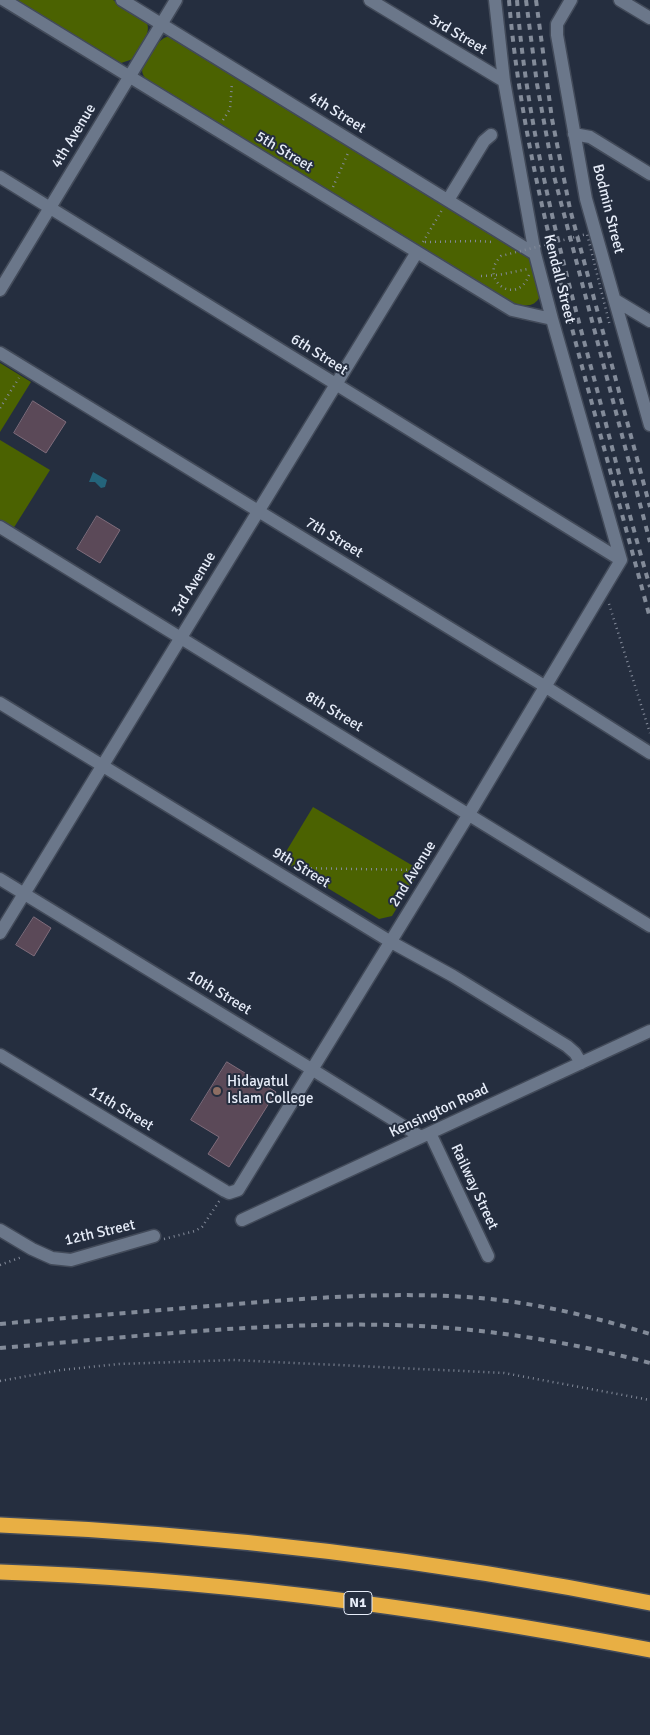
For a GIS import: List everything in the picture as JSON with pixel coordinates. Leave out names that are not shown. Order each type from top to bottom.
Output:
[{"type":"highway","points":[[0,1525],[95,1530],[333,1552],[570,1587],[650,1603]]},
{"type":"highway","name":"N1","points":[[0,1572],[64,1574],[347,1601],[495,1623],[650,1650]]},
{"type":"street","name":"5th Street","points":[[4,0],[328,197],[420,247],[466,283],[512,310],[552,319]]},
{"type":"street","name":"4th Street","points":[[122,0],[535,254]]},
{"type":"street","name":"4th Avenue","points":[[0,290],[176,0]]},
{"type":"street","name":"3rd Street","points":[[370,0],[504,81]]},
{"type":"street","name":"Kendall Street","points":[[495,0],[504,81],[535,254],[621,560]]},
{"type":"street","name":"Bodmin Street","points":[[571,0],[557,24],[557,36],[586,199],[650,425]]},
{"type":"street","points":[[620,0],[650,18]]},
{"type":"street","points":[[574,134],[590,137],[650,174]]},
{"type":"street","points":[[448,200],[484,141],[491,135]]},
{"type":"street","name":"6th Street","points":[[0,176],[621,560]]},
{"type":"street","name":"3rd Avenue","points":[[0,934],[420,247]]},
{"type":"street","points":[[615,300],[650,321]]},
{"type":"street","name":"7th Street","points":[[0,353],[546,687],[650,754]]},
{"type":"street","name":"8th Street","points":[[0,527],[650,926]]},
{"type":"street","name":"2nd Avenue","points":[[223,1195],[234,1193],[241,1187],[546,687],[621,560]]},
{"type":"street","name":"9th Street","points":[[0,703],[390,942],[453,976],[567,1046],[575,1053],[581,1063]]},
{"type":"street","name":"10th Street","points":[[0,879],[313,1070],[425,1135]]},
{"type":"street","name":"Kensington Road","points":[[242,1220],[650,1031]]},
{"type":"street","name":"11th Street","points":[[0,1055],[223,1195]]},
{"type":"street","name":"Railway Street","points":[[425,1135],[488,1256]]},
{"type":"street","name":"12th Street","points":[[0,1230],[32,1249],[52,1258],[71,1260],[157,1238]]},
{"type":"path","points":[[217,130],[230,109],[232,81],[238,71]]},
{"type":"path","points":[[328,197],[355,143]]},
{"type":"path","points":[[420,247],[448,200]]},
{"type":"path","points":[[420,247],[477,241],[497,243],[504,234]]},
{"type":"path","points":[[529,275],[521,288],[507,290],[495,278],[493,269],[501,256],[587,234],[610,326]]},
{"type":"path","points":[[466,283],[470,277],[498,275],[529,269]]},
{"type":"path","points":[[0,408],[25,368]]},
{"type":"path","points":[[604,589],[650,733]]},
{"type":"path","points":[[269,867],[434,871]]},
{"type":"path","points":[[157,1238],[183,1235],[200,1228],[223,1195]]},
{"type":"path","points":[[0,1264],[23,1257]]},
{"type":"path","points":[[0,1381],[61,1370],[119,1364],[233,1360],[504,1373],[650,1400]]},
{"type":"green space","points":[[16,0],[113,0],[146,21],[148,26],[147,36],[133,59],[121,63]]},
{"type":"green space","points":[[167,37],[171,37],[530,258],[540,296],[537,301],[533,304],[524,305],[504,299],[147,80],[142,71],[145,60],[155,46]]},
{"type":"green space","points":[[0,363],[31,382],[0,432]]},
{"type":"green space","points":[[0,440],[50,470],[13,529],[0,520]]},
{"type":"green space","points":[[313,807],[420,870],[392,916],[379,919],[281,860]]},
{"type":"water","points":[[93,472],[107,480],[105,487],[101,488],[95,482],[89,482]]},
{"type":"building","points":[[33,401],[66,422],[46,453],[14,433]]},
{"type":"building","points":[[97,516],[120,530],[100,563],[77,549]]},
{"type":"building","points":[[34,917],[51,928],[34,956],[16,945]]},
{"type":"building","points":[[227,1062],[276,1092],[229,1167],[208,1154],[219,1137],[191,1120]]},
{"type":"railway","points":[[509,0],[520,91],[537,181],[557,270],[650,618]]},
{"type":"railway","points":[[517,0],[529,97],[547,192],[570,287],[650,587]]},
{"type":"railway","points":[[526,0],[537,84],[554,176],[650,542]]},
{"type":"railway","points":[[536,0],[552,119],[570,209],[650,507]]},
{"type":"railway","points":[[0,1324],[287,1300],[416,1295],[480,1298],[523,1303],[587,1316],[650,1334]]},
{"type":"railway","points":[[0,1348],[245,1328],[392,1325],[425,1326],[522,1336],[587,1348],[650,1363]]},
{"type":"place","name":"Hidayatul Islam College","points":[[217,1091]]}]
